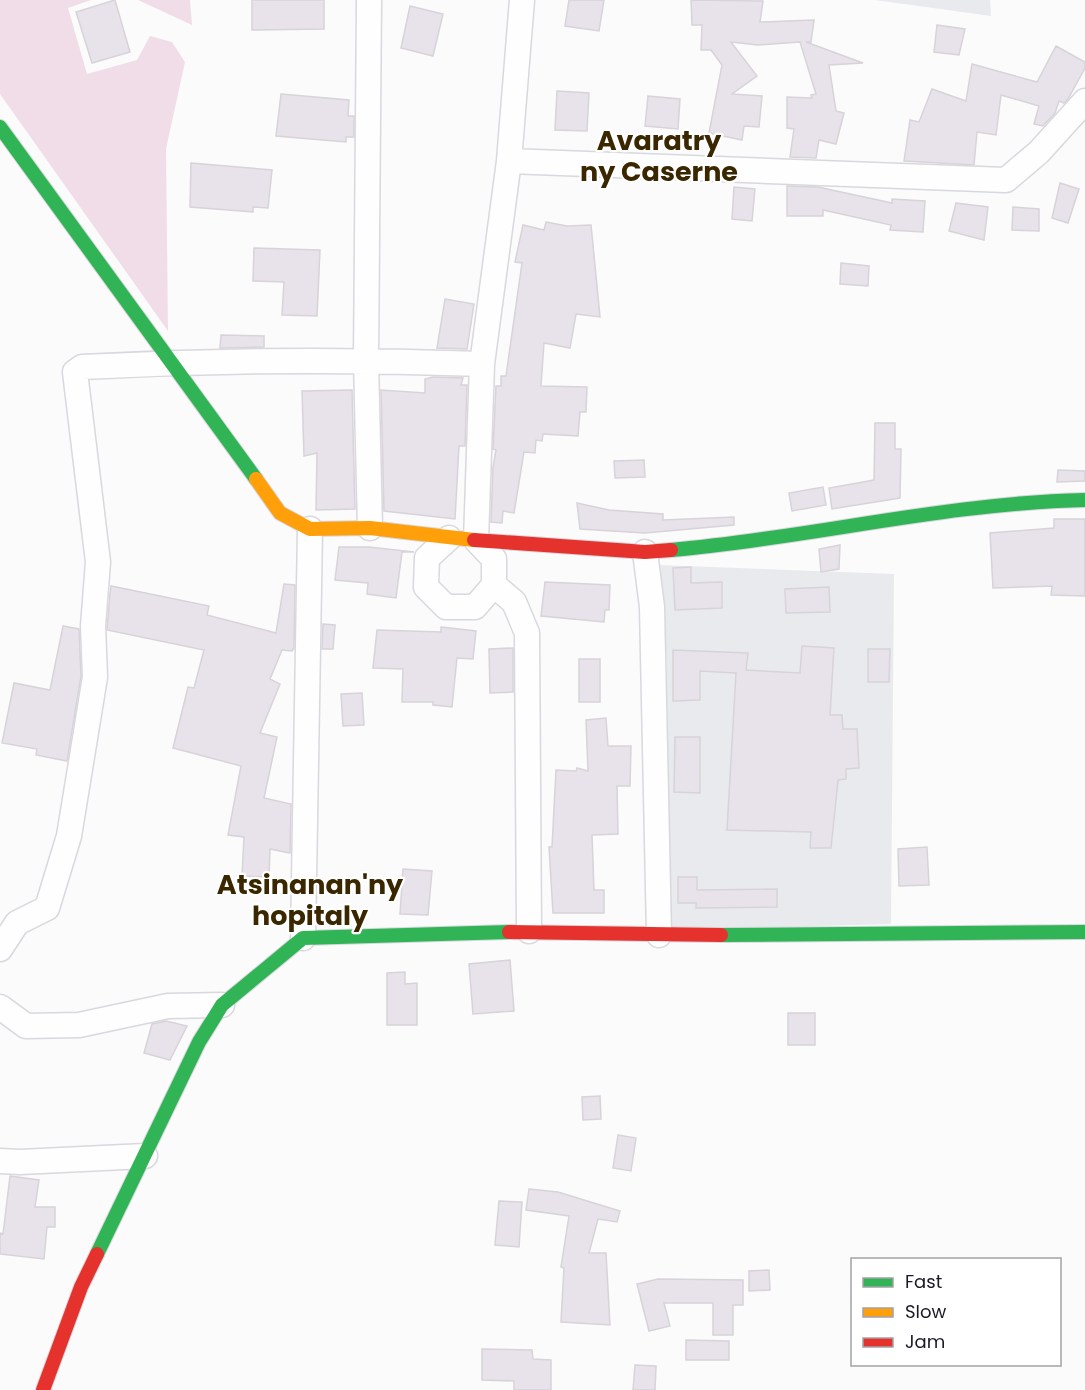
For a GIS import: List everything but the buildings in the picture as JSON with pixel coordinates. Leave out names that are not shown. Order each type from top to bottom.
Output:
[{"type":"street","points":[[369,0],[366,360],[370,528]]},
{"type":"street","points":[[449,538],[427,558],[426,587],[446,607],[475,607],[494,585],[494,559],[476,540],[483,364],[509,161],[522,0]]},
{"type":"street","points":[[509,161],[1006,180],[1039,152],[1085,101]]},
{"type":"street","points":[[0,127],[174,363],[280,513],[310,529],[370,528],[449,538],[645,552],[749,543],[874,520],[1034,501],[1085,500]]},
{"type":"street","points":[[0,949],[17,923],[46,908],[69,836],[95,677],[93,626],[98,562],[75,372],[82,367],[174,363],[366,360],[483,364]]},
{"type":"street","points":[[303,938],[310,529]]},
{"type":"street","points":[[645,552],[652,607],[659,935]]},
{"type":"street","points":[[494,585],[514,602],[527,633],[529,931]]},
{"type":"street","points":[[44,1390],[81,1287],[199,1042],[222,1005],[303,938],[529,931],[659,935],[1085,932]]},
{"type":"street","points":[[0,1007],[26,1026],[79,1025],[168,1006],[222,1005]]},
{"type":"street","points":[[0,1161],[145,1156]]},
{"type":"shaded area","points":[[0,0],[91,0],[68,8],[87,74],[137,60],[150,36],[172,42],[185,62],[166,149],[168,331],[0,94]]},
{"type":"shaded area","points":[[138,0],[190,0],[192,25]]},
{"type":"shaded area","points":[[875,0],[990,0],[991,16]]},
{"type":"shaded area","points":[[660,565],[894,574],[891,924],[668,930],[667,664]]},
{"type":"traffic: fast","points":[[0,127],[256,479]]},
{"type":"traffic: fast","points":[[671,550],[775,538],[981,507],[1085,500]]},
{"type":"traffic: fast","points":[[97,1254],[199,1042],[222,1005],[303,938],[509,932]]},
{"type":"traffic: fast","points":[[721,935],[1085,932]]},
{"type":"traffic: slow","points":[[256,479],[280,513],[310,529],[370,528],[474,540]]},
{"type":"traffic: jam","points":[[474,540],[645,552],[671,550]]},
{"type":"traffic: jam","points":[[509,932],[721,935]]},
{"type":"traffic: jam","points":[[43,1390],[81,1287],[97,1254]]},
{"type":"district","name":"Avaratry ny Caserne","points":[[659,156]]},
{"type":"district","name":"Atsinanan'ny hopitaly","points":[[310,900]]}]
